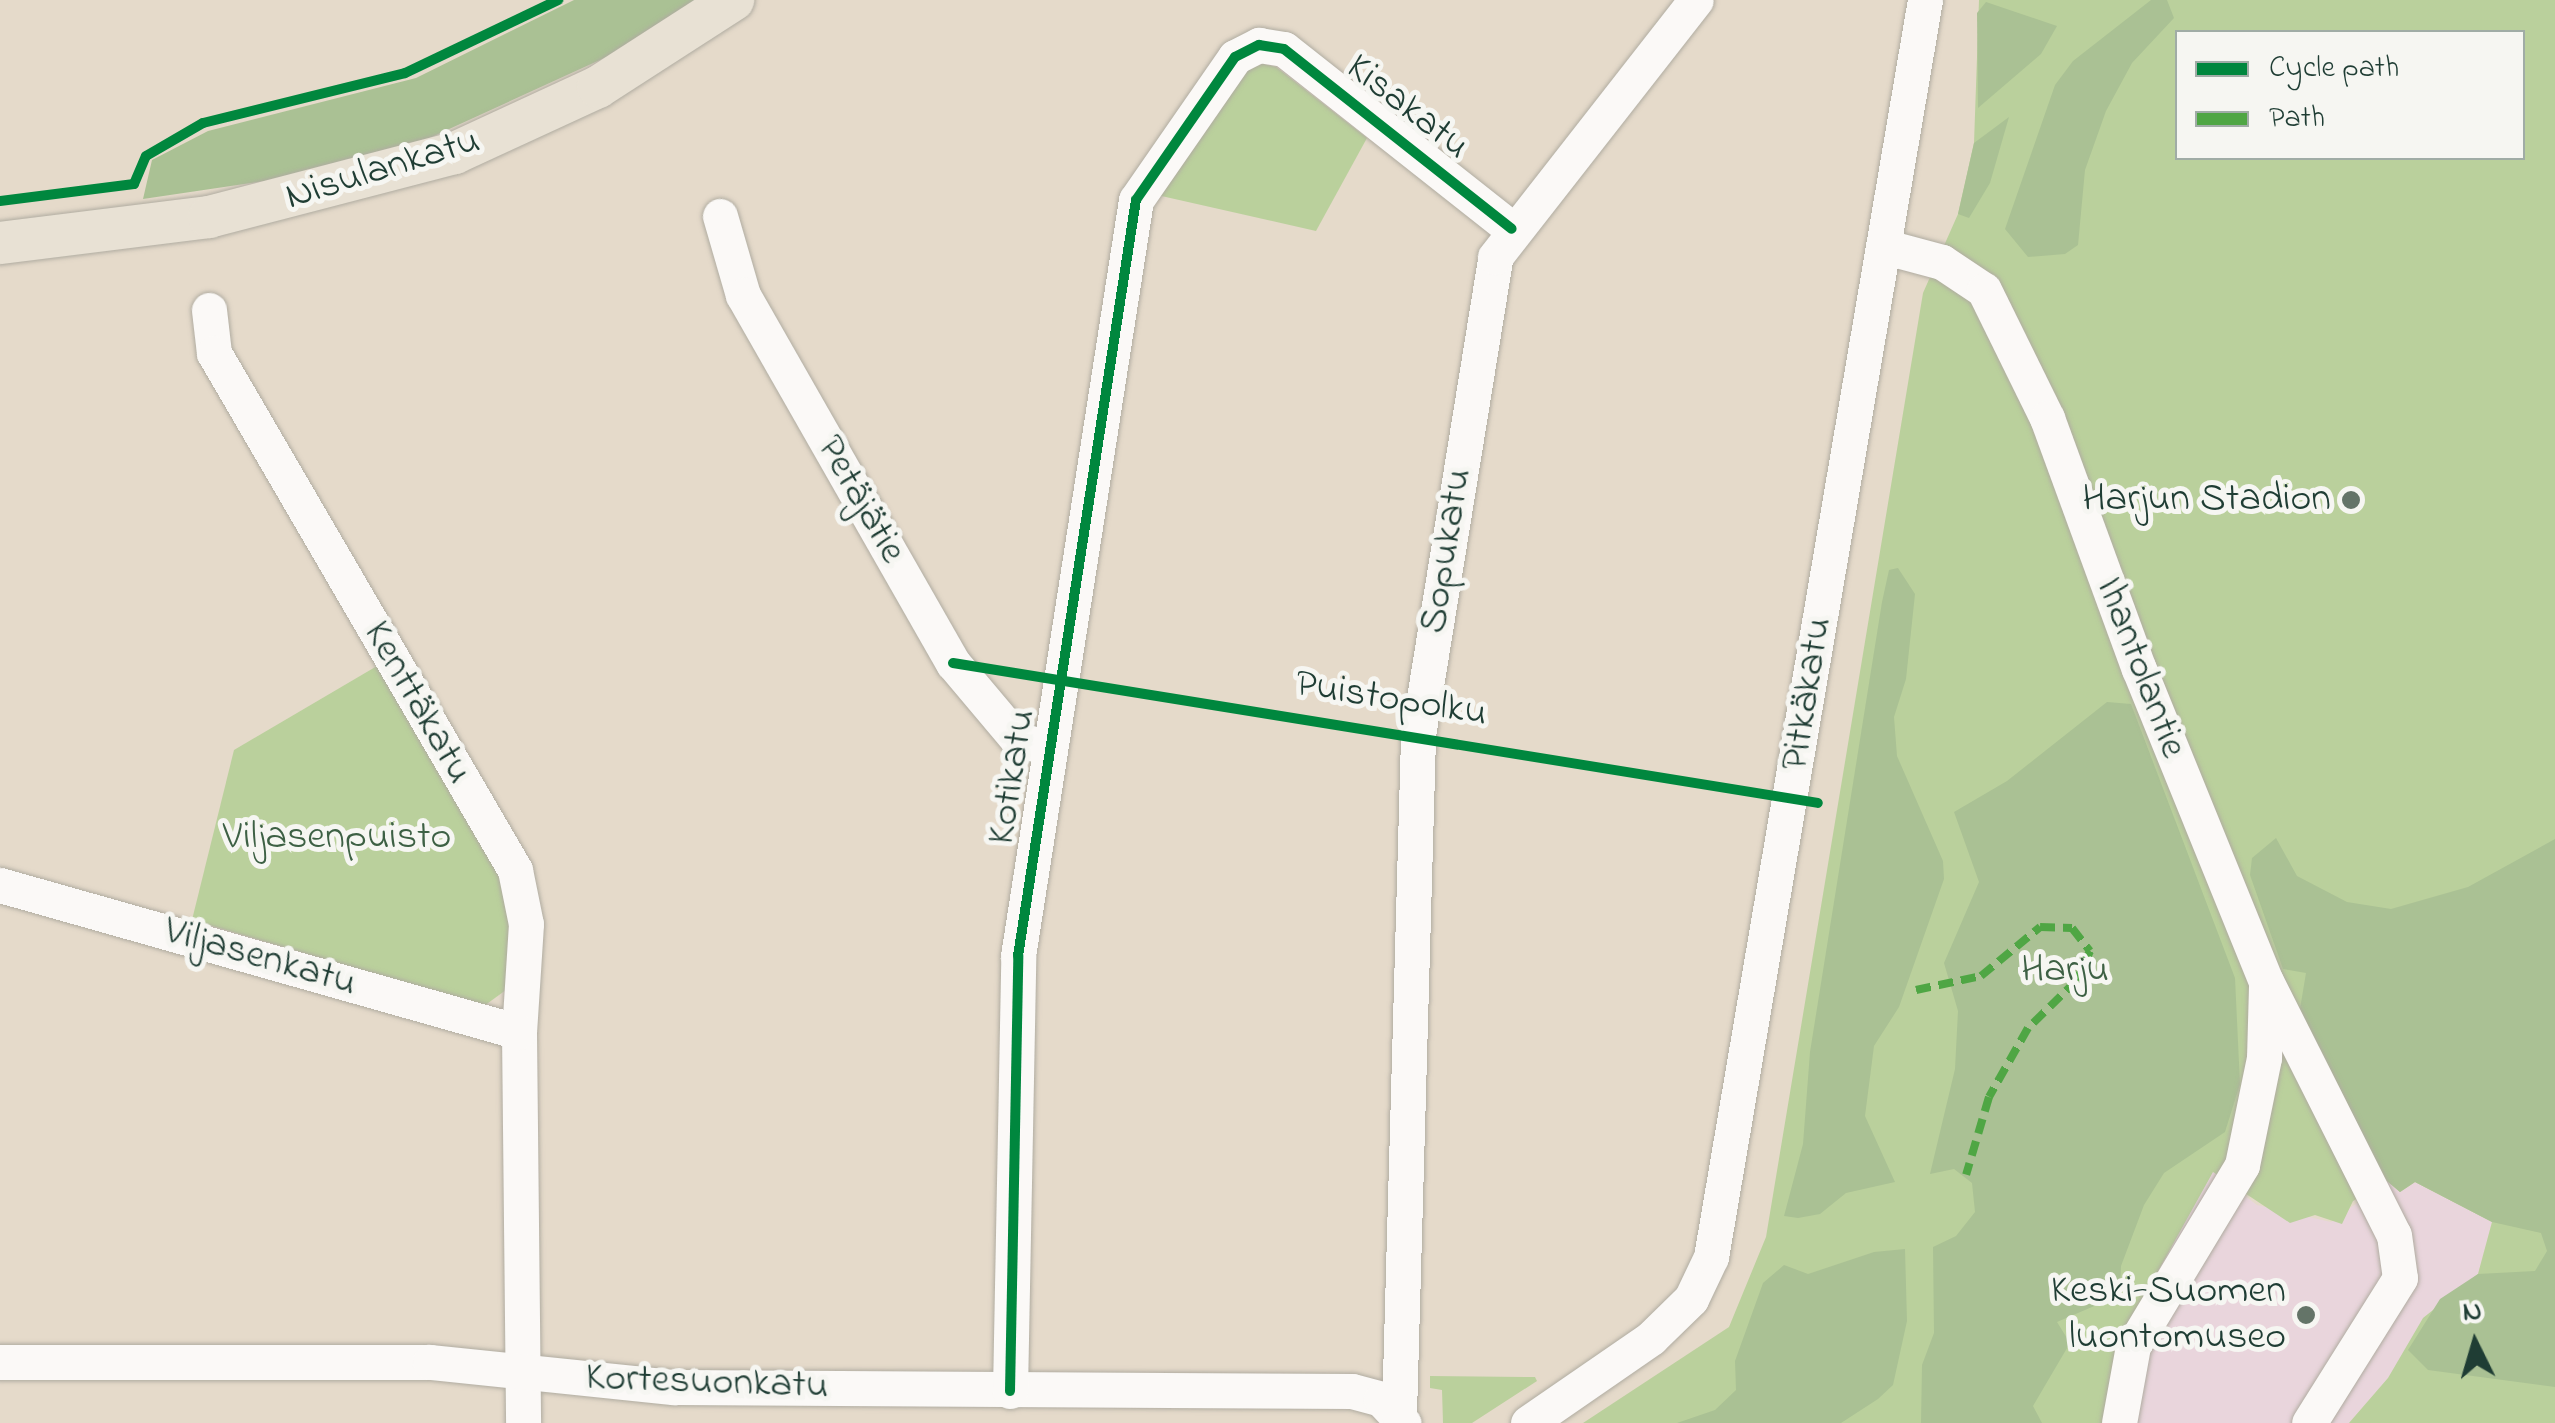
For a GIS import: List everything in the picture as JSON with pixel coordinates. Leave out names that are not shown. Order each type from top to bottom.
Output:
[{"type":"main road","name":"Nisulankatu","points":[[0,242],[208,217],[439,158],[598,88],[733,0]]},
{"type":"street","name":"Sopukatu","points":[[1401,1418],[1418,735],[1495,257],[1512,228],[1696,0]]},
{"type":"street","name":"Pitkäkatu","points":[[1528,1423],[1651,1338],[1691,1299],[1711,1257],[1886,248],[1925,0]]},
{"type":"street","name":"Kisakatu","points":[[1259,45],[1284,49],[1512,228]]},
{"type":"street","name":"Kotikatu","points":[[1010,1391],[1018,956],[1046,747],[1136,200],[1234,57],[1259,45]]},
{"type":"street","name":"Petäjätie","points":[[720,216],[743,295],[953,663],[1017,739],[1046,747]]},
{"type":"street","name":"Ihantolantie","points":[[1886,248],[1942,262],[1984,290],[2047,418],[2138,669],[2266,981],[2372,1184],[2398,1258],[2400,1278],[2372,1329],[2310,1423]]},
{"type":"street","name":"Kenttäkatu","points":[[209,310],[214,353],[514,870],[526,924],[520,1032],[522,1423]]},
{"type":"street","name":"Viljasenkatu","points":[[0,885],[520,1032]]},
{"type":"street","name":"Ihantolantie","points":[[2119,1423],[2133,1346],[2228,1196],[2242,1164],[2264,1058],[2266,981]]},
{"type":"street","name":"Kortesuonkatu","points":[[0,1362],[430,1362],[674,1387],[1352,1391],[1401,1418]]},
{"type":"shaded area","points":[[2213,1171],[2257,1205],[2331,1222],[2387,1181],[2400,1192],[2415,1182],[2492,1222],[2478,1274],[2424,1318],[2388,1378],[2349,1423],[2103,1423],[2116,1347]]},
{"type":"green space","points":[[574,0],[698,0],[613,54],[401,151],[285,178],[143,199],[152,160],[208,131],[416,78]]},
{"type":"green space","name":"Harju","points":[[1979,0],[2555,0],[2555,1423],[2349,1423],[2388,1378],[2423,1318],[2478,1274],[2492,1222],[2415,1182],[2400,1192],[2387,1181],[2353,1201],[2342,1224],[2315,1215],[2290,1223],[2213,1172],[2116,1347],[2103,1423],[1583,1423],[1729,1327],[1766,1237],[1923,293],[1958,214],[1974,143]]},
{"type":"green space","points":[[2151,0],[2167,0],[2174,18],[2132,63],[2106,111],[2085,170],[2078,245],[2065,254],[2028,257],[2005,229],[2055,85],[2073,61]]},
{"type":"green space","points":[[1986,2],[2057,26],[2041,54],[1978,108],[1977,13]]},
{"type":"green space","points":[[1263,64],[1276,67],[1367,138],[1316,231],[1157,195],[1247,69]]},
{"type":"green space","points":[[2009,117],[1990,183],[1969,218],[1958,214],[1974,143]]},
{"type":"green space","points":[[1898,568],[1915,594],[1906,679],[1894,717],[1897,756],[1943,861],[1944,879],[1899,1007],[1874,1046],[1865,1116],[1895,1182],[1846,1193],[1820,1214],[1784,1216],[1803,1144],[1810,1052],[1882,602],[1889,570]]},
{"type":"green space","name":"Viljasenpuisto","points":[[377,666],[502,877],[512,926],[510,987],[484,1006],[192,920],[234,750]]},
{"type":"green space","points":[[2107,702],[2131,704],[2235,978],[2240,1084],[2225,1132],[2164,1173],[2144,1205],[2121,1266],[2120,1295],[2057,1322],[2070,1343],[2033,1406],[2042,1423],[1921,1423],[1922,1365],[1934,1333],[1933,1247],[1956,1236],[1975,1212],[1972,1183],[1954,1169],[1930,1174],[1955,1069],[1958,1011],[1944,963],[1979,882],[1954,812],[2007,781]]},
{"type":"green space","points":[[2276,838],[2297,876],[2347,902],[2391,909],[2468,887],[2555,839],[2555,1387],[2428,1370],[2408,1350],[2440,1299],[2478,1274],[2535,1271],[2547,1251],[2541,1233],[2492,1222],[2415,1182],[2400,1192],[2387,1181],[2300,1009],[2306,973],[2283,969],[2250,875],[2252,858]]},
{"type":"green space","points":[[1905,1249],[1907,1321],[1893,1385],[1878,1399],[1841,1423],[1677,1423],[1715,1410],[1736,1390],[1735,1361],[1763,1283],[1784,1265],[1808,1274],[1874,1252]]},
{"type":"green space","points":[[1430,1376],[1535,1377],[1537,1381],[1472,1423],[1443,1423],[1442,1390],[1430,1388]]},
{"type":"marked path","points":[[1916,990],[1981,976],[2040,927],[2072,928],[2090,951],[2077,980],[2028,1028],[1989,1097],[1966,1175]]},
{"type":"cycle path","points":[[0,201],[134,184],[146,156],[203,123],[405,73],[558,0]]},
{"type":"cycle path","points":[[1010,1391],[1018,956],[1136,200],[1235,57],[1259,45],[1284,49],[1512,229]]},
{"type":"cycle path","name":"Puistopolku","points":[[953,663],[1818,803]]},
{"type":"place","name":"Harjun Stadion","points":[[2351,500]]},
{"type":"place","name":"Keski-Suomen luontomuseo","points":[[2306,1315]]}]
